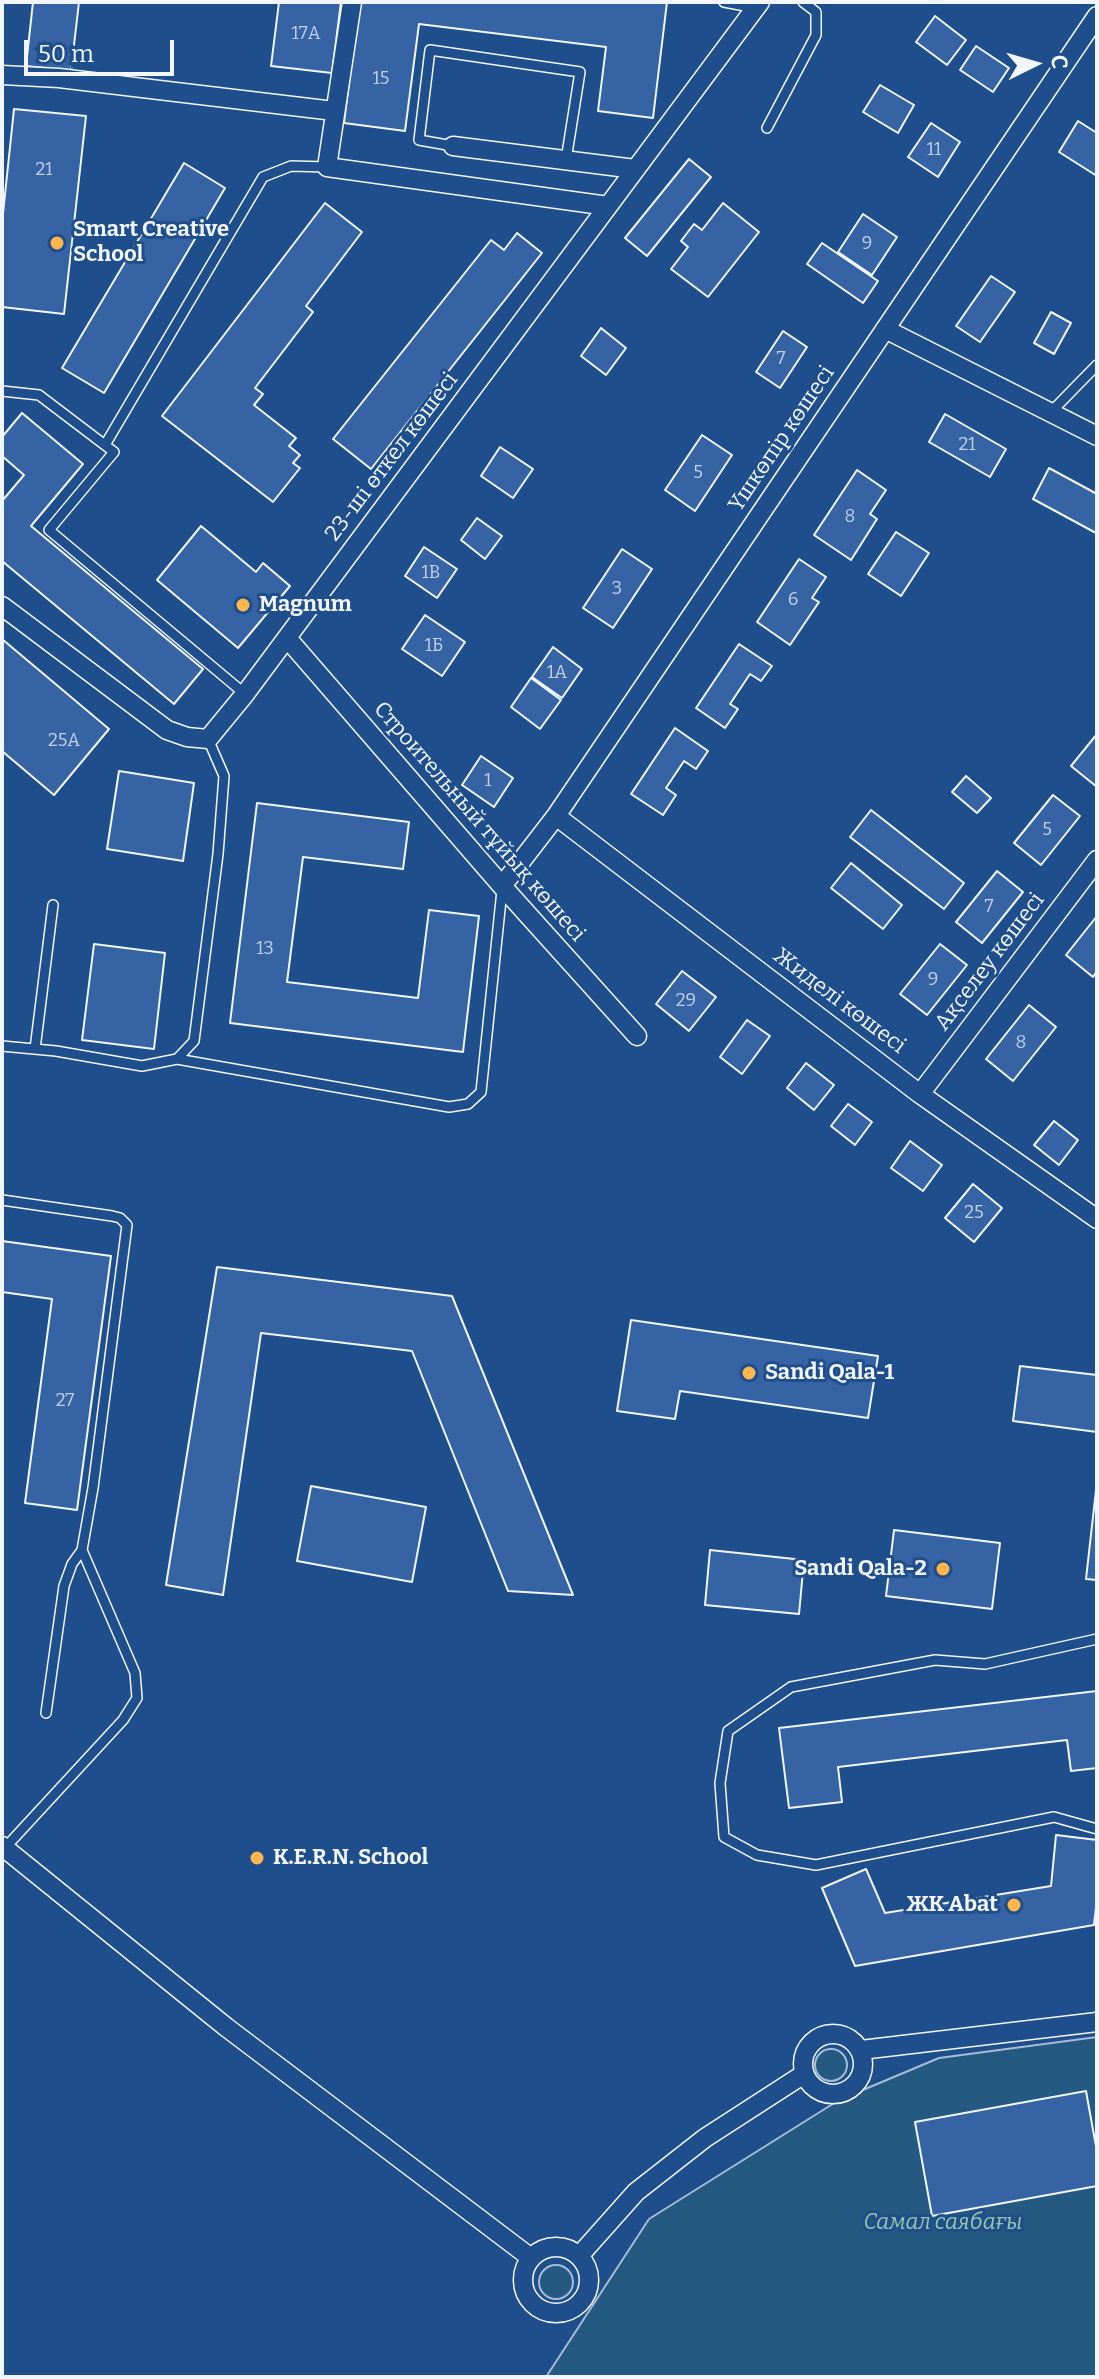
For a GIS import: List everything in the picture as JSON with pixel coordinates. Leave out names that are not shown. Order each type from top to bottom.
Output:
[{"type":"street","points":[[352,2],[327,167],[608,206]]},
{"type":"street","name":"23-ші өткел көшесі","points":[[208,739],[287,638],[758,5]]},
{"type":"street","name":"Үшкөпір көшесі","points":[[502,886],[556,816],[1097,16]]},
{"type":"street","points":[[2,75],[59,78],[334,111]]},
{"type":"street","points":[[453,146],[635,169]]},
{"type":"street","points":[[885,329],[1097,436]]},
{"type":"street","points":[[2,606],[167,730],[187,737],[208,739]]},
{"type":"street","name":"Строительный тұйық көшесі","points":[[287,638],[637,1036]]},
{"type":"street","name":"Жиделі көшесі","points":[[556,816],[920,1094],[1097,1219]]},
{"type":"street","name":"Ақселеу көшесі","points":[[920,1094],[1097,860]]},
{"type":"street","points":[[3,1848],[226,2027],[531,2258]]},
{"type":"street","points":[[861,2050],[1097,2022]]},
{"type":"street","points":[[836,2033],[851,2038],[861,2050],[864,2066],[858,2082],[846,2093],[829,2095],[813,2088],[804,2074],[802,2059],[809,2045],[821,2036],[836,2033]]},
{"type":"street","points":[[579,2256],[636,2192],[705,2138],[804,2074]]},
{"type":"street","points":[[551,2247],[563,2247],[579,2256],[588,2269],[590,2281],[582,2302],[562,2314],[550,2314],[530,2302],[522,2281],[524,2269],[531,2258],[551,2247]]},
{"type":"lane","points":[[724,2],[758,5]]},
{"type":"lane","points":[[767,128],[816,35],[816,12],[803,2]]},
{"type":"lane","points":[[453,146],[419,140],[430,50],[580,72],[566,160]]},
{"type":"lane","points":[[105,445],[263,177],[291,166],[327,167]]},
{"type":"lane","points":[[1050,413],[1097,365]]},
{"type":"lane","points":[[2,391],[39,395],[114,452],[49,530],[245,694]]},
{"type":"lane","points":[[177,1059],[194,1041],[218,854],[224,776],[208,739]]},
{"type":"lane","points":[[2,1046],[142,1066],[177,1059],[449,1107],[468,1104],[481,1092],[502,886]]},
{"type":"lane","points":[[35,1049],[53,905]]},
{"type":"lane","points":[[2,1200],[112,1216],[120,1218],[127,1225],[93,1488],[82,1550],[72,1564],[64,1586],[46,1713]]},
{"type":"lane","points":[[3,1848],[123,1720],[137,1698],[135,1673],[82,1550]]},
{"type":"lane","points":[[1097,1639],[985,1664],[935,1660],[791,1687],[728,1731],[720,1783],[724,1837],[757,1855],[816,1865],[1054,1817],[1097,1829]]},
{"type":"green space","name":"Самал саябағы","points":[[1097,2037],[1097,2377],[546,2377],[649,2219],[839,2100],[939,2058]]},
{"type":"green space","points":[[831,2049],[842,2054],[847,2065],[842,2076],[831,2081],[820,2076],[815,2065],[820,2054]]},
{"type":"green space","points":[[556,2265],[568,2270],[573,2282],[568,2294],[556,2299],[544,2294],[539,2282],[544,2270]]},
{"type":"building","points":[[33,2],[79,2],[71,71],[26,66]]},
{"type":"building","points":[[279,2],[341,2],[332,73],[271,66]]},
{"type":"building","points":[[359,2],[667,2],[653,118],[598,111],[606,47],[419,24],[405,131],[344,123]]},
{"type":"building","points":[[935,16],[966,40],[947,65],[916,42]]},
{"type":"building","points":[[976,46],[1009,68],[993,92],[960,70]]},
{"type":"building","points":[[880,85],[914,105],[898,133],[863,112]]},
{"type":"building","points":[[14,109],[86,116],[64,314],[2,307],[2,223]]},
{"type":"building","points":[[1078,121],[1097,133],[1097,176],[1059,152]]},
{"type":"building","points":[[931,123],[960,142],[938,177],[908,157]]},
{"type":"building","points":[[689,159],[711,177],[647,256],[625,238]]},
{"type":"building","points":[[184,163],[225,188],[104,393],[62,368]]},
{"type":"building","points":[[325,203],[362,232],[306,306],[313,312],[255,388],[263,394],[254,405],[296,438],[289,446],[300,455],[293,463],[300,468],[273,502],[162,416]]},
{"type":"building","points":[[723,203],[759,232],[708,297],[671,269],[688,247],[681,241],[694,224],[702,230]]},
{"type":"building","points":[[863,214],[897,237],[872,275],[838,252]]},
{"type":"building","points":[[517,233],[542,253],[371,469],[333,439],[491,240],[504,250]]},
{"type":"building","points":[[822,243],[878,281],[863,303],[807,264]]},
{"type":"building","points":[[991,276],[1015,292],[980,342],[956,326]]},
{"type":"building","points":[[1051,312],[1071,323],[1054,354],[1034,343]]},
{"type":"building","points":[[601,328],[626,348],[606,375],[581,356]]},
{"type":"building","points":[[783,331],[807,347],[780,388],[756,372]]},
{"type":"building","points":[[22,413],[83,464],[31,526],[203,669],[174,704],[2,561],[2,501],[24,475],[2,456],[2,437]]},
{"type":"building","points":[[945,414],[1006,449],[990,477],[929,442]]},
{"type":"building","points":[[702,435],[732,455],[695,511],[665,490]]},
{"type":"building","points":[[500,447],[533,469],[513,498],[481,476]]},
{"type":"building","points":[[1049,468],[1097,494],[1096,533],[1033,499]]},
{"type":"building","points":[[857,470],[886,490],[870,514],[877,519],[851,560],[814,535]]},
{"type":"building","points":[[477,518],[502,536],[485,559],[461,540]]},
{"type":"building","points":[[201,526],[256,572],[263,563],[290,586],[238,648],[157,580]]},
{"type":"building","points":[[896,532],[929,553],[901,596],[868,574]]},
{"type":"building","points":[[424,547],[457,569],[437,598],[405,576]]},
{"type":"building","points":[[622,549],[652,569],[613,628],[583,608]]},
{"type":"building","points":[[799,559],[826,577],[812,598],[819,602],[790,645],[757,622]]},
{"type":"building","points":[[425,615],[465,642],[442,676],[402,649]]},
{"type":"building","points":[[2,639],[109,729],[54,795],[2,751]]},
{"type":"building","points":[[739,644],[772,666],[761,681],[750,674],[730,704],[738,709],[725,728],[696,708]]},
{"type":"building","points":[[553,647],[582,669],[562,698],[532,677]]},
{"type":"building","points":[[531,678],[561,700],[540,729],[511,707]]},
{"type":"building","points":[[675,728],[708,751],[696,769],[684,761],[666,788],[676,795],[663,815],[631,794]]},
{"type":"building","points":[[1097,734],[1097,787],[1071,766]]},
{"type":"building","points":[[481,756],[513,778],[494,807],[462,785]]},
{"type":"building","points":[[119,771],[194,783],[183,861],[107,849]]},
{"type":"building","points":[[966,776],[991,798],[977,813],[952,792]]},
{"type":"building","points":[[1053,795],[1080,816],[1041,865],[1014,843]]},
{"type":"building","points":[[257,803],[409,822],[403,869],[303,857],[287,982],[418,998],[429,910],[479,916],[463,1052],[230,1023]]},
{"type":"building","points":[[871,810],[964,883],[944,909],[850,837]]},
{"type":"building","points":[[851,863],[902,905],[883,929],[831,888]]},
{"type":"building","points":[[997,871],[1023,892],[982,943],[956,922]]},
{"type":"building","points":[[1097,916],[1097,971],[1093,977],[1066,955]]},
{"type":"building","points":[[94,944],[165,953],[154,1049],[82,1040]]},
{"type":"building","points":[[940,944],[967,965],[927,1015],[900,994]]},
{"type":"building","points":[[682,971],[716,997],[689,1031],[656,1004]]},
{"type":"building","points":[[1029,1005],[1056,1027],[1013,1081],[986,1059]]},
{"type":"building","points":[[747,1020],[770,1036],[742,1074],[720,1057]]},
{"type":"building","points":[[806,1063],[834,1085],[814,1110],[787,1088]]},
{"type":"building","points":[[848,1104],[872,1122],[855,1145],[831,1126]]},
{"type":"building","points":[[1054,1121],[1078,1140],[1059,1165],[1034,1145]]},
{"type":"building","points":[[910,1141],[942,1165],[923,1191],[891,1168]]},
{"type":"building","points":[[973,1184],[1002,1208],[974,1242],[945,1218]]},
{"type":"building","points":[[2,1241],[111,1256],[77,1510],[25,1503],[52,1299],[2,1292]]},
{"type":"building","points":[[217,1267],[452,1296],[573,1595],[508,1591],[412,1351],[261,1333],[223,1595],[166,1585]]},
{"type":"building","name":"Sandi Qala-1","points":[[631,1320],[878,1356],[868,1418],[680,1391],[675,1419],[617,1411]]},
{"type":"building","points":[[1020,1366],[1097,1375],[1097,1432],[1013,1421]]},
{"type":"building","points":[[1097,1481],[1097,1580],[1086,1579]]},
{"type":"building","points":[[311,1486],[426,1507],[412,1582],[297,1561]]},
{"type":"building","name":"Sandi Qala-2","points":[[894,1530],[1000,1543],[992,1609],[886,1596]]},
{"type":"building","points":[[710,1550],[804,1560],[799,1614],[705,1605]]},
{"type":"building","points":[[1097,1691],[1097,1768],[1071,1771],[1067,1740],[838,1767],[842,1802],[789,1808],[779,1728]]},
{"type":"building","name":"ЖК Abat","points":[[1056,1835],[1097,1840],[1094,1925],[855,1966],[822,1888],[866,1869],[885,1913],[1051,1886]]},
{"type":"building","points":[[1086,2091],[1097,2152],[1097,2186],[932,2216],[915,2122]]},
{"type":"place","name":"Smart Creative School","points":[[57,243]]},
{"type":"place","name":"Magnum","points":[[243,605]]},
{"type":"place","name":"Sandi Qala-1","points":[[749,1373]]},
{"type":"place","name":"Sandi Qala-2","points":[[943,1569]]},
{"type":"place","name":"K.E.R.N. School","points":[[257,1858]]},
{"type":"place","name":"ЖК Abat","points":[[1014,1905]]}]
